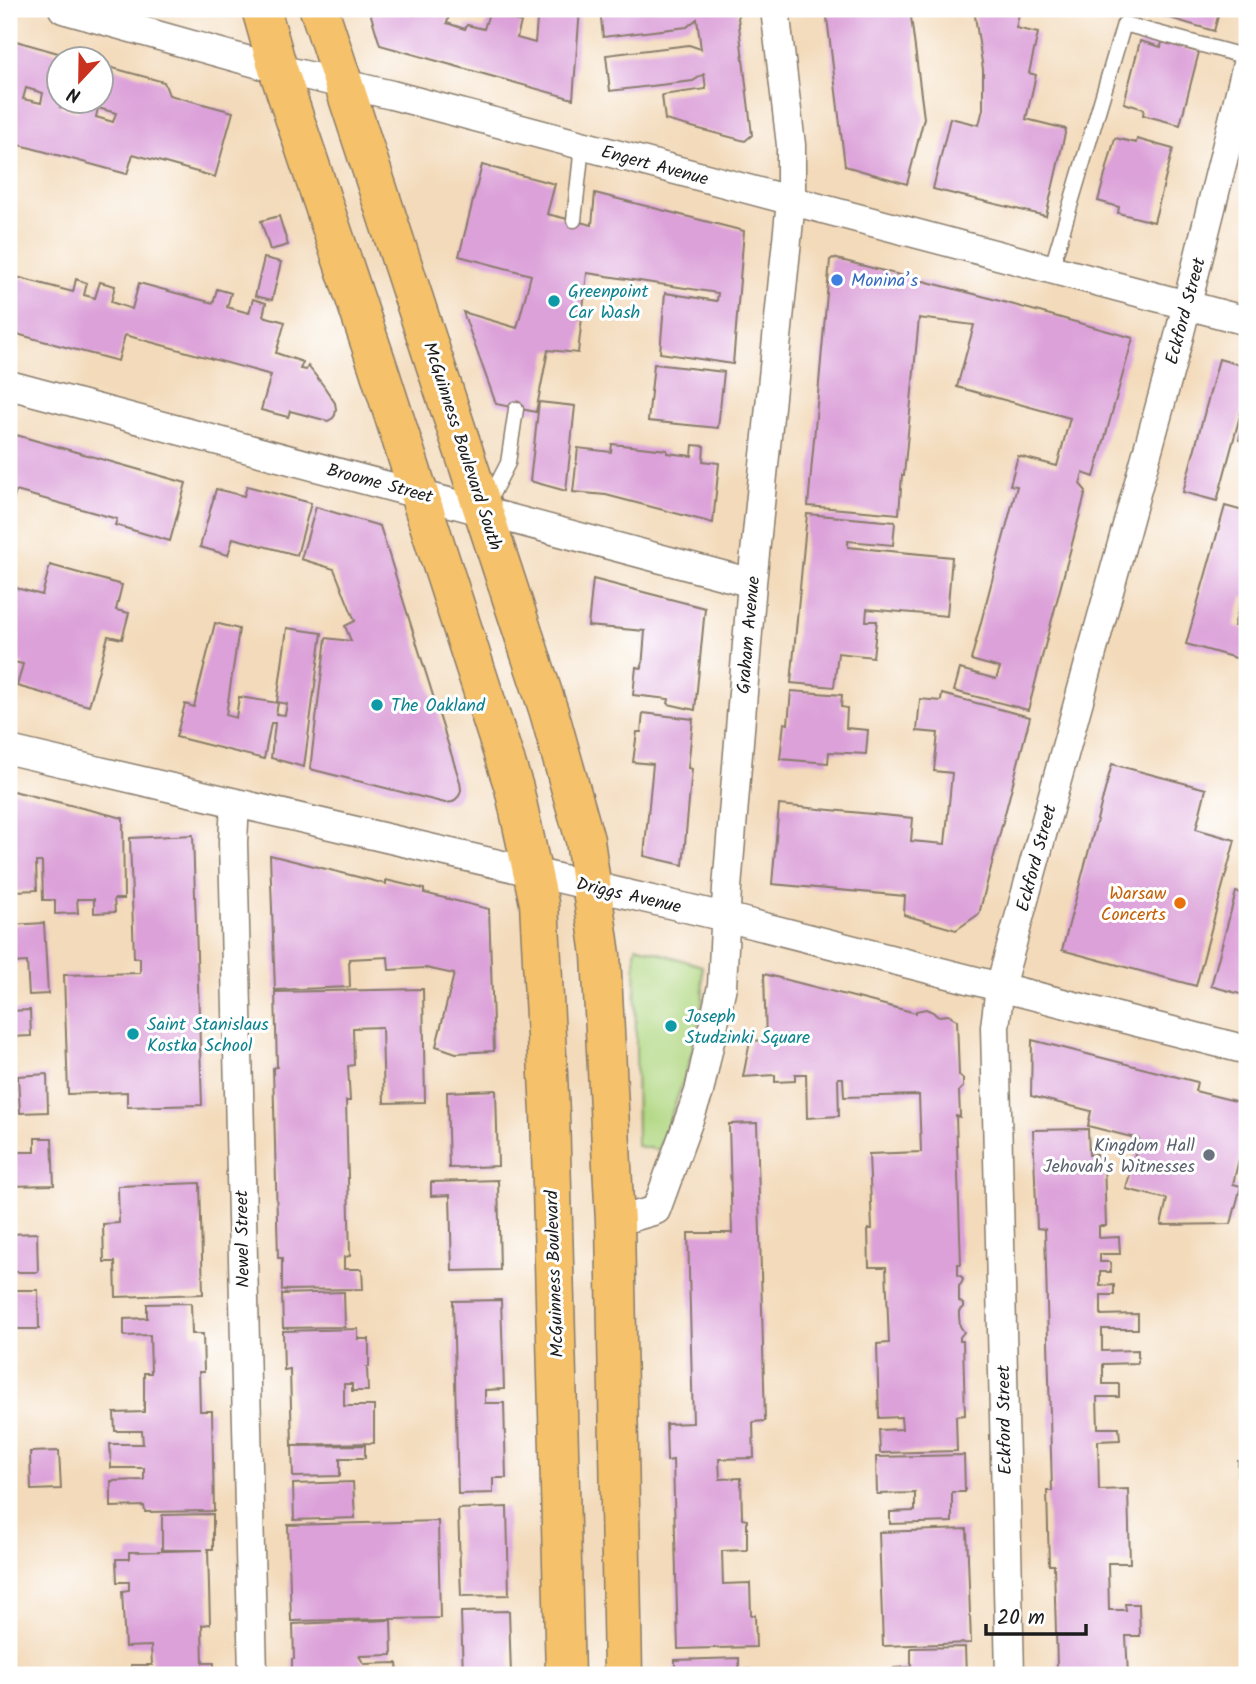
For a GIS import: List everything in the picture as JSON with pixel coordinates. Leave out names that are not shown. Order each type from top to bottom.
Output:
[{"type":"main road","points":[[261,9],[278,69],[514,788],[532,873]]},
{"type":"main road","name":"McGuinness Boulevard South","points":[[318,9],[549,712],[586,840],[592,887]]},
{"type":"main road","name":"McGuinness Boulevard","points":[[532,873],[539,903],[550,1113],[565,1675]]},
{"type":"main road","points":[[592,887],[601,955],[615,1222],[623,1675]]},
{"type":"street","name":"Engert Avenue","points":[[63,9],[278,69],[392,95],[1247,321]]},
{"type":"street","name":"Graham Avenue","points":[[615,1222],[656,1210],[699,1092],[722,986],[752,583],[792,201],[792,145],[775,9]]},
{"type":"street","name":"Eckford Street","points":[[1010,1675],[995,1027],[1000,987],[1187,305],[1247,64]]},
{"type":"street","name":"Broome Street","points":[[9,385],[752,583]]},
{"type":"street","name":"Driggs Avenue","points":[[9,750],[725,918],[1247,1050]]},
{"type":"street","name":"Newel Street","points":[[235,803],[233,842],[253,1675]]},
{"type":"lane","points":[[1051,270],[1124,24],[1247,57]]},
{"type":"lane","points":[[574,220],[582,146]]},
{"type":"lane","points":[[484,511],[508,463],[516,409]]},
{"type":"green space","points":[[636,946],[702,966],[703,999],[695,1042],[658,1150],[637,1146]]},
{"type":"building","points":[[369,9],[393,9],[414,15],[416,9],[451,9],[447,23],[465,29],[467,25],[484,29],[489,13],[521,22],[517,38],[535,43],[538,9],[580,9],[573,99],[380,45]]},
{"type":"building","points":[[600,9],[737,9],[752,135],[745,141],[665,120],[662,95],[706,89],[704,74],[693,81],[610,91],[606,55],[689,45],[701,49],[697,19],[687,27],[603,37]]},
{"type":"building","points":[[826,9],[910,9],[924,118],[907,184],[845,166]]},
{"type":"building","points":[[974,9],[1020,9],[1016,28],[1038,33],[1029,73],[1036,75],[1026,119],[1066,129],[1046,216],[933,189],[950,118],[979,125],[983,109],[983,69]]},
{"type":"building","points":[[1139,9],[1220,9],[1214,31]]},
{"type":"building","points":[[9,39],[46,50],[46,116],[96,116],[113,122],[116,116],[116,69],[164,82],[169,95],[233,112],[215,177],[133,154],[127,174],[9,142]],"holes":[[[26,88],[43,93],[41,103],[23,99]]]},
{"type":"building","points":[[1140,41],[1161,47],[1162,42],[1199,52],[1180,125],[1143,115],[1144,109],[1124,103]]},
{"type":"building","points":[[1115,138],[1136,143],[1137,139],[1173,149],[1154,222],[1118,213],[1119,207],[1098,201]]},
{"type":"building","points":[[482,165],[555,184],[547,214],[592,225],[595,193],[744,231],[733,364],[660,353],[665,293],[717,301],[718,293],[587,273],[578,353],[548,350],[536,412],[496,404],[463,312],[517,328],[531,275],[459,256]]},
{"type":"building","points":[[279,216],[288,245],[270,250],[261,221]]},
{"type":"building","points":[[264,258],[281,262],[272,300],[255,296]]},
{"type":"building","points":[[833,258],[1133,338],[1094,477],[1083,473],[1080,484],[1086,491],[1028,710],[954,691],[960,669],[996,679],[1000,668],[971,660],[1017,486],[1010,485],[1018,456],[1057,466],[1070,418],[957,387],[974,325],[919,318],[899,514],[808,506],[830,260]]},
{"type":"building","points":[[9,275],[73,292],[76,279],[87,283],[84,295],[95,298],[100,282],[115,286],[111,302],[132,309],[139,283],[213,303],[217,289],[231,293],[227,307],[249,313],[253,299],[266,303],[263,316],[285,322],[276,353],[303,362],[300,369],[306,370],[308,366],[335,403],[335,415],[328,421],[290,411],[288,417],[261,410],[271,375],[125,335],[118,361],[9,332]]},
{"type":"building","points":[[1219,359],[1247,367],[1247,390],[1217,501],[1183,492]]},
{"type":"building","points":[[654,364],[724,372],[718,428],[648,421]]},
{"type":"building","points":[[539,402],[575,406],[566,491],[530,481]]},
{"type":"building","points":[[1247,411],[1247,442],[1239,440]]},
{"type":"building","points":[[9,433],[186,483],[170,541],[115,525],[117,519],[16,491],[13,502],[9,501]]},
{"type":"building","points":[[612,444],[667,450],[667,453],[692,456],[693,445],[704,446],[703,461],[719,463],[713,523],[606,495],[573,492],[578,448],[611,452]]},
{"type":"building","points":[[247,486],[311,503],[297,555],[233,538],[228,555],[200,547],[216,489],[244,496]]},
{"type":"building","points":[[1225,506],[1247,512],[1247,598],[1242,597],[1234,626],[1247,629],[1243,660],[1186,644]]},
{"type":"building","name":"The Oakland","points":[[316,507],[380,526],[460,782],[459,796],[453,802],[445,803],[310,769],[326,638],[351,641],[345,626],[355,621],[334,569],[301,559]]},
{"type":"building","points":[[807,514],[895,522],[893,545],[848,541],[848,547],[952,557],[947,616],[867,609],[866,621],[877,621],[873,657],[838,653],[834,687],[791,683]]},
{"type":"building","points":[[50,565],[122,585],[116,610],[129,613],[122,639],[108,636],[89,706],[17,686],[23,664],[9,661],[9,586],[42,595]]},
{"type":"building","points":[[593,579],[705,608],[695,710],[668,704],[669,699],[633,695],[636,667],[642,668],[645,631],[588,626]]},
{"type":"building","points":[[215,623],[239,629],[226,715],[236,718],[239,697],[278,703],[276,714],[285,715],[287,704],[277,702],[287,628],[322,633],[304,767],[271,758],[275,723],[271,723],[264,759],[176,737],[185,704],[194,707]]},
{"type":"building","points":[[791,691],[842,695],[841,707],[847,708],[846,728],[868,730],[866,754],[829,752],[828,763],[780,759],[784,723],[788,724]]},
{"type":"building","points":[[942,694],[1030,717],[979,914],[956,930],[904,915],[905,896],[772,884],[779,805],[913,818],[911,841],[945,844],[952,773],[934,771],[938,733],[917,731],[920,699],[941,701]]},
{"type":"building","points":[[643,713],[693,719],[688,768],[692,769],[683,865],[644,856],[653,764],[633,762]]},
{"type":"building","points":[[1112,764],[1206,789],[1196,829],[1235,840],[1196,986],[1062,950]]},
{"type":"building","points":[[9,790],[123,818],[124,899],[114,899],[115,912],[94,913],[94,899],[77,899],[78,913],[55,914],[55,900],[43,900],[42,862],[36,862],[37,890],[14,891],[13,864],[9,864]]},
{"type":"building","name":"Saint Stanislaus Kostka School","points":[[193,835],[202,1105],[127,1107],[127,1092],[68,1094],[64,975],[140,973],[140,958],[134,958],[130,838]]},
{"type":"building","points":[[270,855],[386,884],[386,880],[424,889],[424,893],[489,909],[494,1051],[456,1053],[436,1046],[454,974],[426,968],[389,970],[388,957],[349,959],[350,987],[275,990]]},
{"type":"building","points":[[1236,892],[1247,895],[1247,996],[1211,986]]},
{"type":"building","points":[[44,923],[48,994],[29,995],[27,962],[12,963],[10,925]]},
{"type":"building","points":[[764,974],[916,1013],[926,1009],[937,1016],[950,1015],[957,1020],[959,1075],[963,1079],[963,1087],[959,1091],[960,1117],[956,1116],[961,1264],[958,1264],[958,1275],[963,1280],[959,1286],[959,1301],[963,1307],[959,1316],[964,1332],[960,1341],[963,1341],[965,1415],[956,1416],[957,1451],[880,1453],[879,1430],[902,1429],[901,1417],[879,1418],[877,1344],[889,1343],[886,1267],[869,1267],[868,1229],[872,1229],[869,1154],[921,1152],[919,1095],[844,1097],[843,1078],[838,1078],[839,1116],[807,1118],[806,1074],[795,1074],[795,1081],[775,1082],[775,1075],[743,1077],[750,1041],[766,1040]]},
{"type":"building","points":[[423,989],[425,1102],[384,1103],[382,1027],[353,1028],[354,1065],[348,1066],[350,1101],[346,1101],[350,1256],[344,1257],[344,1269],[362,1269],[363,1289],[282,1290],[282,1258],[278,1258],[273,1068],[277,1067],[275,992]]},
{"type":"building","points":[[30,1010],[31,1036],[9,1037],[9,1011]]},
{"type":"building","points":[[1032,1040],[1197,1082],[1195,1091],[1247,1104],[1247,1126],[1233,1184],[1241,1186],[1231,1224],[1161,1225],[1167,1199],[1126,1189],[1139,1139],[1088,1126],[1091,1111],[1031,1096]]},
{"type":"building","points":[[47,1074],[48,1112],[20,1113],[18,1076]]},
{"type":"building","points":[[496,1090],[498,1166],[449,1168],[447,1092]]},
{"type":"building","points":[[757,1123],[765,1421],[753,1422],[754,1458],[719,1459],[720,1479],[741,1478],[742,1519],[747,1520],[747,1550],[722,1551],[723,1584],[750,1583],[756,1647],[678,1649],[673,1460],[667,1461],[666,1424],[693,1423],[688,1233],[732,1233],[729,1124]]},
{"type":"building","points":[[1088,1129],[1089,1155],[1096,1154],[1096,1161],[1104,1161],[1106,1226],[1099,1226],[1099,1238],[1119,1237],[1120,1254],[1100,1254],[1100,1262],[1110,1262],[1111,1272],[1100,1272],[1100,1286],[1114,1285],[1114,1295],[1101,1295],[1101,1315],[1138,1314],[1138,1329],[1102,1329],[1102,1351],[1138,1350],[1138,1363],[1103,1364],[1103,1384],[1119,1384],[1119,1397],[1097,1397],[1098,1428],[1119,1428],[1120,1440],[1098,1441],[1099,1490],[1128,1489],[1130,1563],[1108,1563],[1109,1610],[1126,1610],[1125,1604],[1139,1604],[1140,1636],[1126,1636],[1128,1675],[1054,1675],[1057,1666],[1054,1565],[1049,1565],[1047,1491],[1052,1491],[1045,1229],[1037,1228],[1033,1130]]},
{"type":"building","points":[[35,1138],[52,1138],[54,1185],[9,1186],[9,1152],[35,1152]]},
{"type":"building","points":[[498,1180],[500,1270],[452,1271],[450,1195],[431,1196],[431,1182]]},
{"type":"building","points":[[200,1183],[203,1294],[116,1297],[115,1262],[104,1262],[103,1224],[119,1223],[118,1186]]},
{"type":"building","points":[[37,1233],[38,1272],[9,1272],[9,1234]]},
{"type":"building","points":[[9,1290],[38,1290],[39,1329],[9,1329]]},
{"type":"building","points":[[344,1292],[345,1327],[283,1328],[282,1294]]},
{"type":"building","points":[[501,1300],[504,1389],[485,1390],[485,1403],[504,1403],[506,1478],[493,1478],[493,1493],[458,1494],[453,1301]]},
{"type":"building","points":[[191,1303],[192,1334],[203,1334],[204,1372],[199,1372],[200,1411],[212,1411],[214,1511],[145,1512],[144,1506],[111,1507],[111,1481],[144,1480],[144,1468],[111,1468],[110,1444],[143,1444],[142,1431],[115,1431],[114,1413],[144,1412],[144,1373],[151,1373],[150,1335],[124,1336],[124,1319],[147,1318],[147,1304]]},
{"type":"building","points":[[358,1329],[358,1339],[369,1339],[368,1391],[352,1391],[352,1384],[344,1384],[344,1406],[374,1406],[374,1443],[292,1445],[290,1369],[284,1370],[283,1331]]},
{"type":"building","points":[[365,1445],[365,1458],[340,1458],[340,1476],[293,1477],[292,1446]]},
{"type":"building","points":[[59,1451],[61,1489],[31,1490],[30,1452]]},
{"type":"building","points":[[964,1455],[965,1492],[952,1492],[952,1522],[890,1524],[890,1512],[915,1511],[915,1493],[877,1494],[876,1457]]},
{"type":"building","points":[[1247,1460],[1247,1475],[1238,1475],[1238,1461]]},
{"type":"building","points":[[353,1482],[355,1518],[294,1520],[293,1484]]},
{"type":"building","points":[[507,1507],[509,1595],[461,1596],[458,1509]]},
{"type":"building","points":[[213,1514],[213,1549],[208,1549],[210,1624],[202,1625],[203,1663],[214,1663],[214,1675],[131,1675],[131,1665],[152,1665],[151,1646],[125,1647],[122,1591],[129,1590],[129,1582],[117,1582],[116,1559],[129,1559],[129,1552],[203,1550],[162,1550],[162,1515]]},
{"type":"building","points":[[438,1521],[440,1618],[291,1621],[288,1525]]},
{"type":"building","points":[[967,1529],[971,1643],[883,1646],[879,1532]]},
{"type":"building","points":[[509,1611],[511,1675],[463,1675],[461,1612]]},
{"type":"building","points":[[391,1620],[392,1655],[359,1656],[364,1664],[397,1663],[398,1675],[292,1675],[293,1624]]},
{"type":"building","points":[[965,1647],[966,1675],[894,1675],[894,1668],[911,1667],[911,1648]]},
{"type":"building","points":[[739,1658],[739,1670],[750,1669],[750,1675],[671,1675],[675,1669],[675,1660]]},
{"type":"place","name":"Monina’s","points":[[837,280]]},
{"type":"place","name":"Greenpoint Car Wash","points":[[554,301]]},
{"type":"place","name":"The Oakland","points":[[377,705]]},
{"type":"place","name":"Warsaw Concerts","points":[[1180,903]]},
{"type":"place","name":"Joseph Studzinki Square","points":[[671,1026]]},
{"type":"place","name":"Saint Stanislaus Kostka School","points":[[133,1034]]},
{"type":"place","name":"Kingdom Hall Jehovah's Witnesses","points":[[1209,1155]]}]
